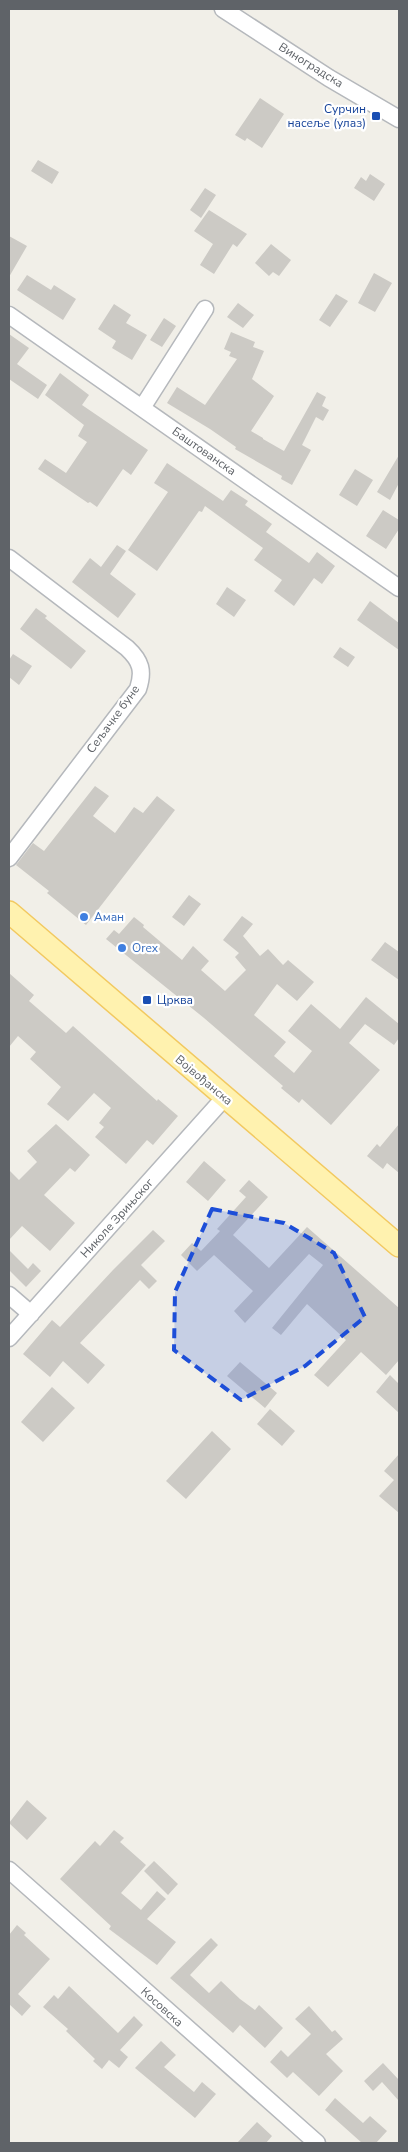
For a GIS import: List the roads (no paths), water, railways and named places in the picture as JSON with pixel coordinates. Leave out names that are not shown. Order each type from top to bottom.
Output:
[{"type":"main road","name":"Војвођанска","points":[[9,912],[399,1246]]},
{"type":"street","name":"Виноградска","points":[[224,9],[329,78],[399,119]]},
{"type":"street","points":[[142,408],[205,309]]},
{"type":"street","name":"Баштованска","points":[[9,314],[399,588]]},
{"type":"street","name":"Сељачке буне","points":[[9,558],[127,648],[142,668],[138,689],[9,858]]},
{"type":"street","name":"Николе Зрињског","points":[[9,1338],[225,1097]]},
{"type":"street","points":[[9,1295],[30,1314]]},
{"type":"street","name":"Косовска","points":[[9,1870],[317,2143]]},
{"type":"place","name":"Сурчин насеље (улаз)","points":[[376,116]]},
{"type":"place","name":"Аман","points":[[84,917]]},
{"type":"place","name":"Orex","points":[[122,948]]},
{"type":"place","name":"Црква","points":[[147,1000]]}]
